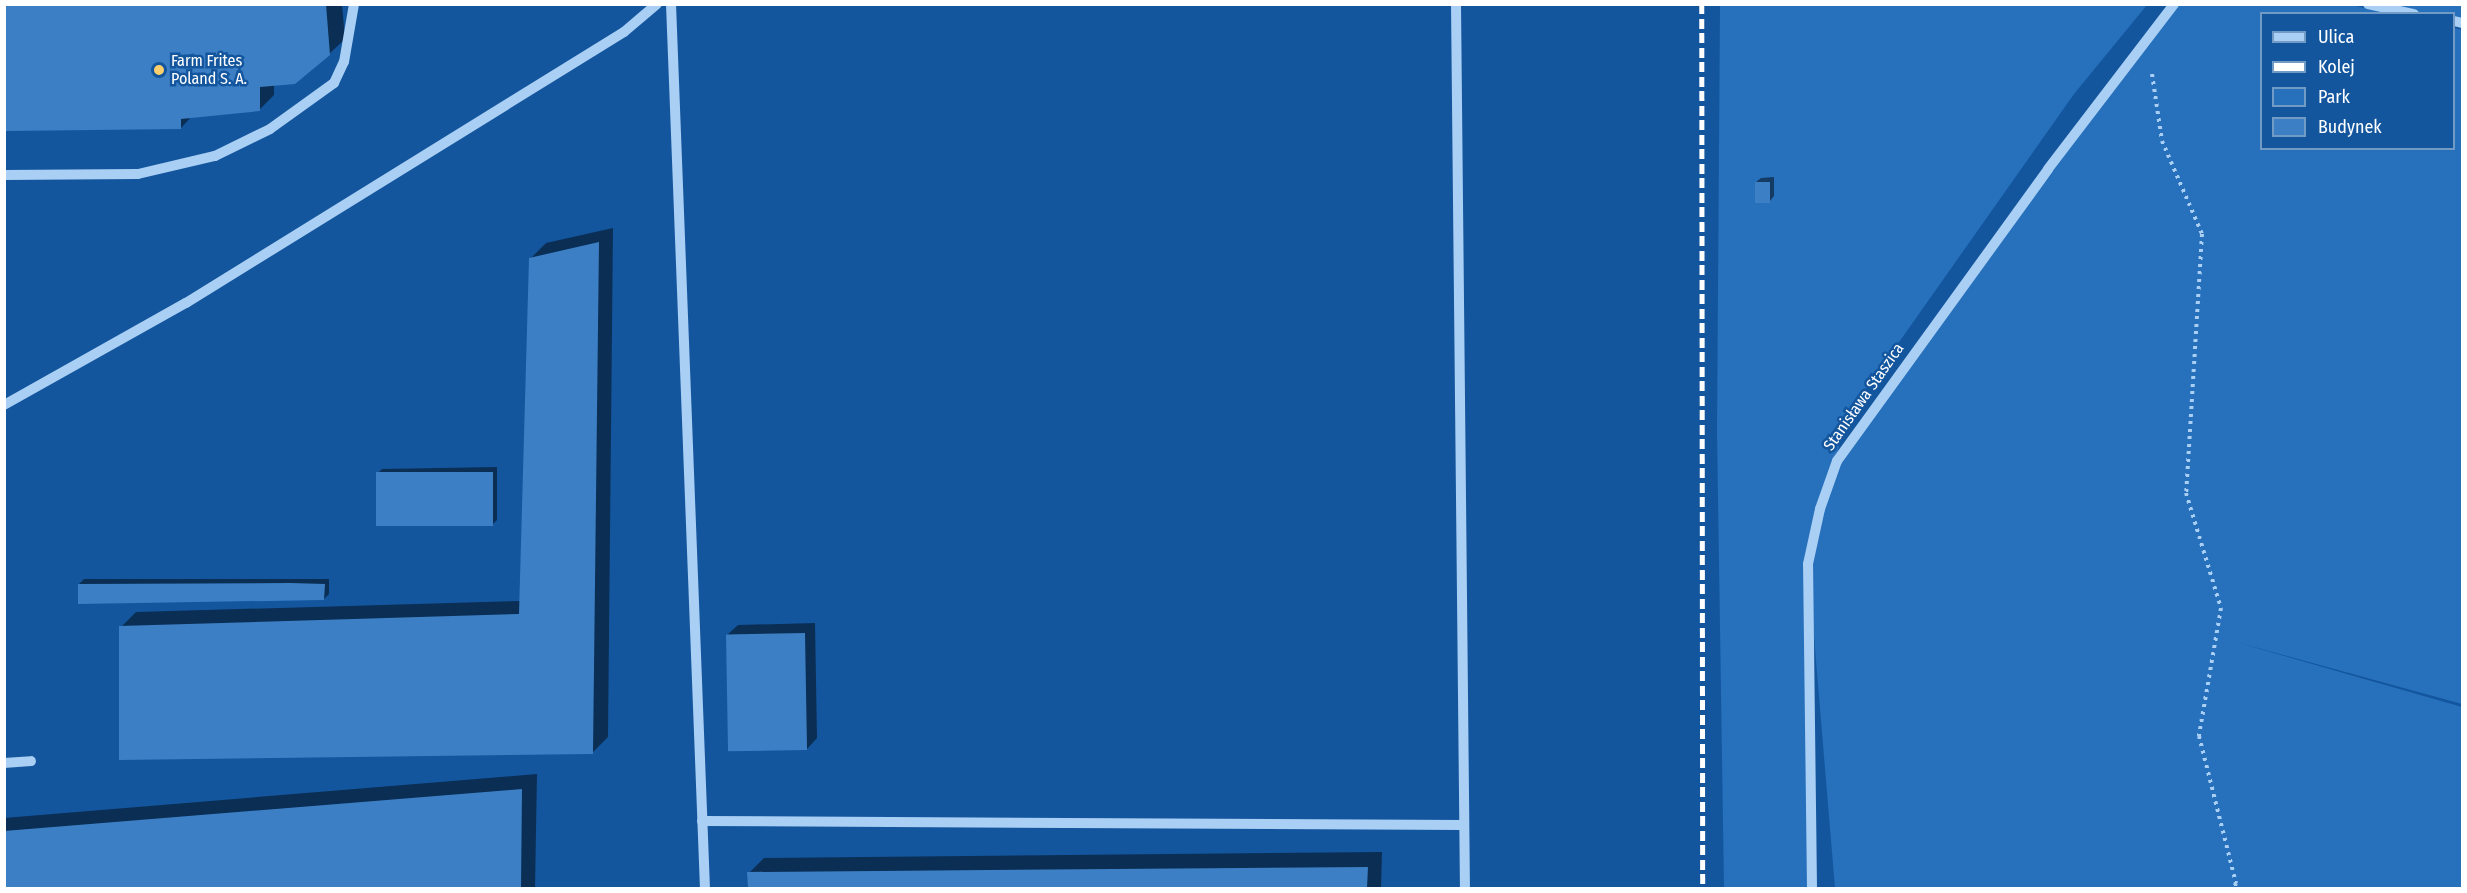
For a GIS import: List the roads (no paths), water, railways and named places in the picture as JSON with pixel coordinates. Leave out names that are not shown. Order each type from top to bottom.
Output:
[{"type":"street","points":[[4,175],[138,174],[215,156],[270,129],[334,83],[344,62],[354,4]]},
{"type":"street","points":[[4,405],[186,303],[624,32],[657,4]]},
{"type":"street","points":[[671,4],[705,888]]},
{"type":"street","points":[[1456,4],[1465,888]]},
{"type":"street","name":"Stanisława Staszica","points":[[1812,888],[1808,564],[1820,509],[1837,461],[2147,37],[2174,4]]},
{"type":"street","points":[[2368,4],[2405,12]]},
{"type":"street","points":[[4,763],[31,761]]},
{"type":"street","points":[[702,821],[1464,825]]},
{"type":"railway","points":[[1702,4],[1703,888]]},
{"type":"place","name":"Farm Frites Poland S. A.","points":[[159,70]]}]
